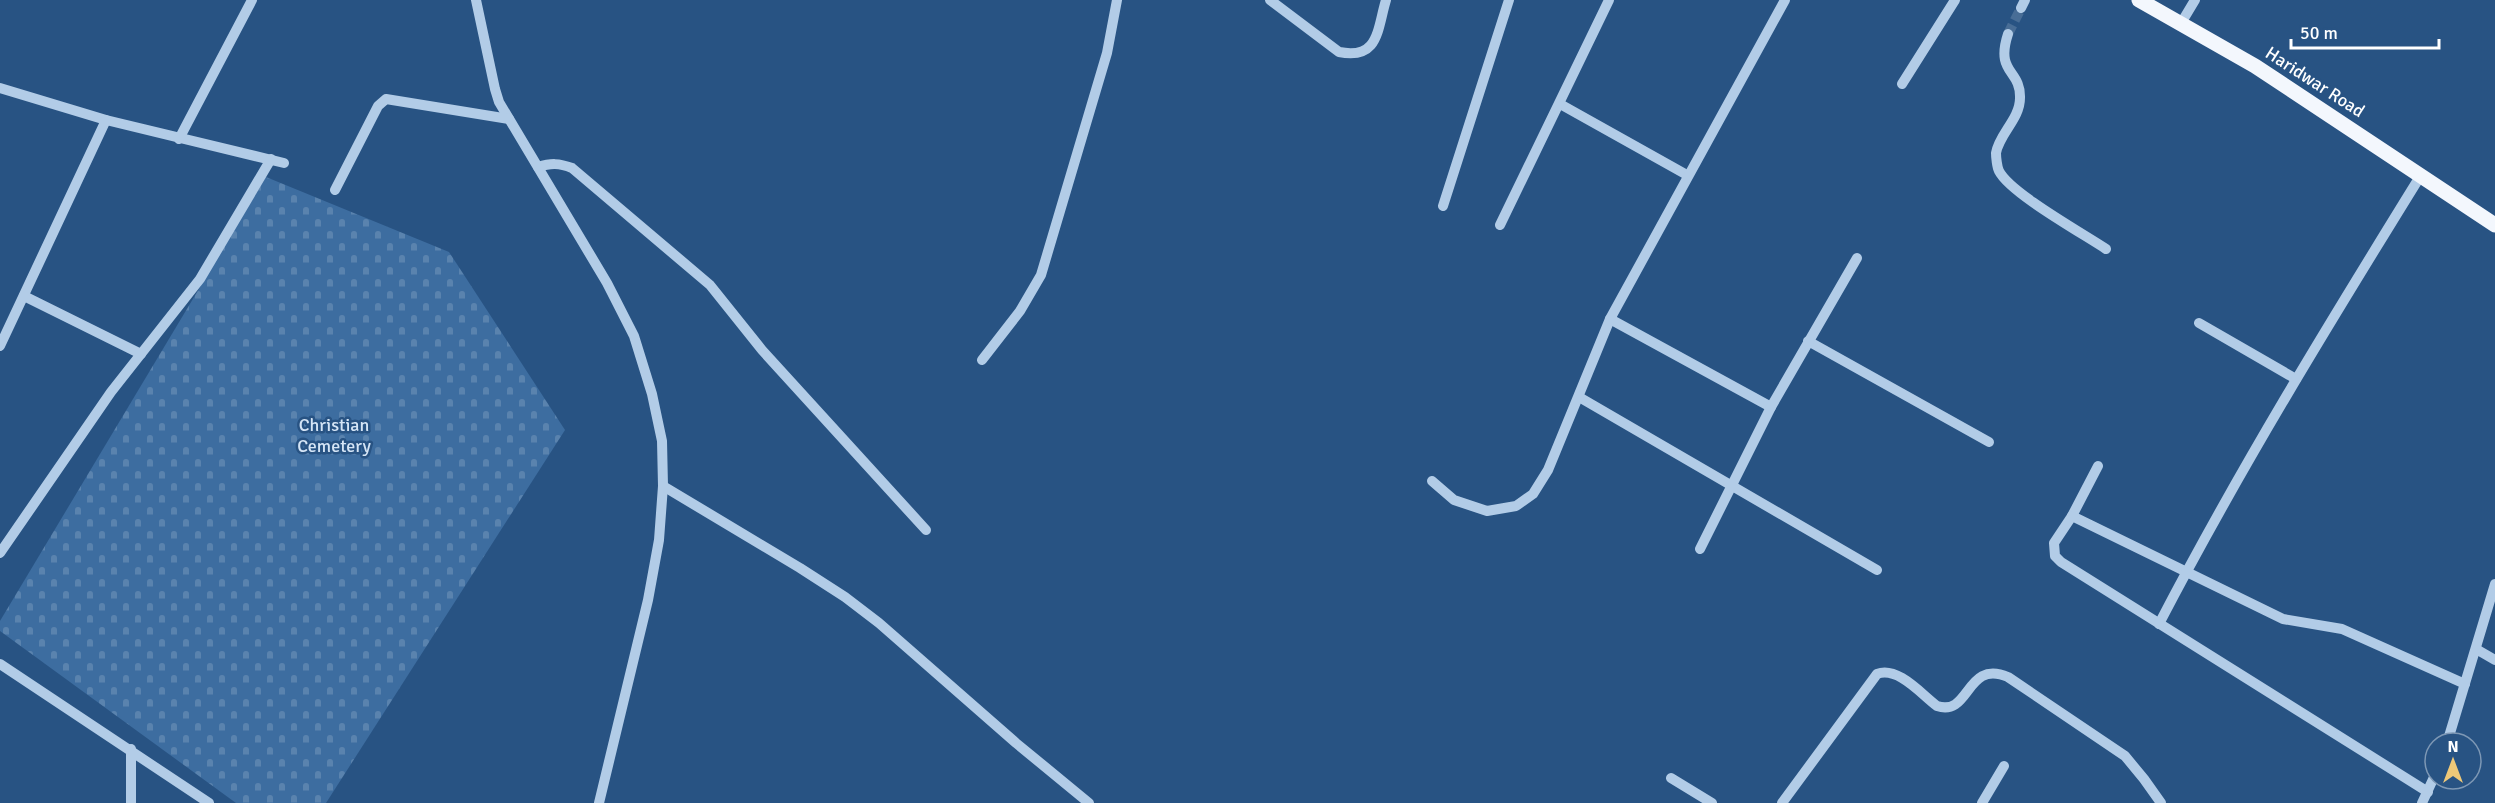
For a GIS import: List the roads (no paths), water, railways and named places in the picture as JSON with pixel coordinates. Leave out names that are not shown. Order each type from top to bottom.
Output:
[{"type":"main road","name":"Haridwar Road","points":[[2139,0],[2255,66],[2495,225]]},
{"type":"street","points":[[179,139],[252,0]]},
{"type":"street","points":[[476,0],[495,89],[509,119],[607,283],[634,336],[652,394],[662,441],[663,486],[659,540],[648,600],[599,803]]},
{"type":"street","points":[[982,360],[1020,311],[1041,275],[1107,52],[1117,0]]},
{"type":"street","points":[[1270,0],[1339,52],[1353,54],[1365,52],[1374,43],[1386,0]]},
{"type":"street","points":[[1443,206],[1509,0]]},
{"type":"street","points":[[1500,225],[1608,0]]},
{"type":"street","points":[[1432,481],[1454,500],[1487,512],[1516,506],[1533,494],[1548,470],[1610,319],[1785,0]]},
{"type":"street","points":[[1902,84],[1955,0]]},
{"type":"street","points":[[2180,25],[2195,0]]},
{"type":"street","points":[[2008,34],[2003,49],[2004,61],[2019,84],[2021,100],[2015,117],[1996,151],[1998,169],[2011,187],[2106,249]]},
{"type":"street","points":[[0,88],[106,120],[284,163]]},
{"type":"street","points":[[335,190],[378,106],[386,99],[509,119]]},
{"type":"street","points":[[1560,104],[1687,175]]},
{"type":"street","points":[[0,346],[106,120]]},
{"type":"street","points":[[0,553],[111,392],[200,279],[271,159]]},
{"type":"street","points":[[538,167],[561,164],[572,168],[711,285],[762,350],[926,530]]},
{"type":"street","points":[[2159,624],[2186,572],[2296,379],[2421,175]]},
{"type":"street","points":[[1700,549],[1771,407],[1857,258]]},
{"type":"street","points":[[24,296],[141,354]]},
{"type":"street","points":[[1610,319],[1771,407]]},
{"type":"street","points":[[2199,323],[2296,379]]},
{"type":"street","points":[[1808,341],[1989,442]]},
{"type":"street","points":[[1579,397],[1877,570]]},
{"type":"street","points":[[2098,466],[2055,543],[2055,556],[2061,562],[2428,792],[2422,803]]},
{"type":"street","points":[[663,486],[845,597],[879,623],[1016,743],[1089,803]]},
{"type":"street","points":[[2072,516],[2283,620],[2342,629],[2465,684]]},
{"type":"street","points":[[2451,731],[2495,584]]},
{"type":"street","points":[[2476,649],[2495,660]]},
{"type":"street","points":[[0,664],[209,803]]},
{"type":"street","points":[[1782,803],[1877,674],[1883,672],[1897,675],[1937,706],[1945,708],[1956,704],[1980,676],[1990,673],[2008,677],[2125,756],[2145,779],[2157,801]]},
{"type":"street","points":[[131,749],[131,803]]},
{"type":"street","points":[[1982,803],[2004,766]]},
{"type":"street","points":[[1671,778],[1712,803]]},
{"type":"tunnel","points":[[2008,34],[2021,8]]},
{"type":"park label","name":"Christian Cemetery","points":[[334,435]]}]
